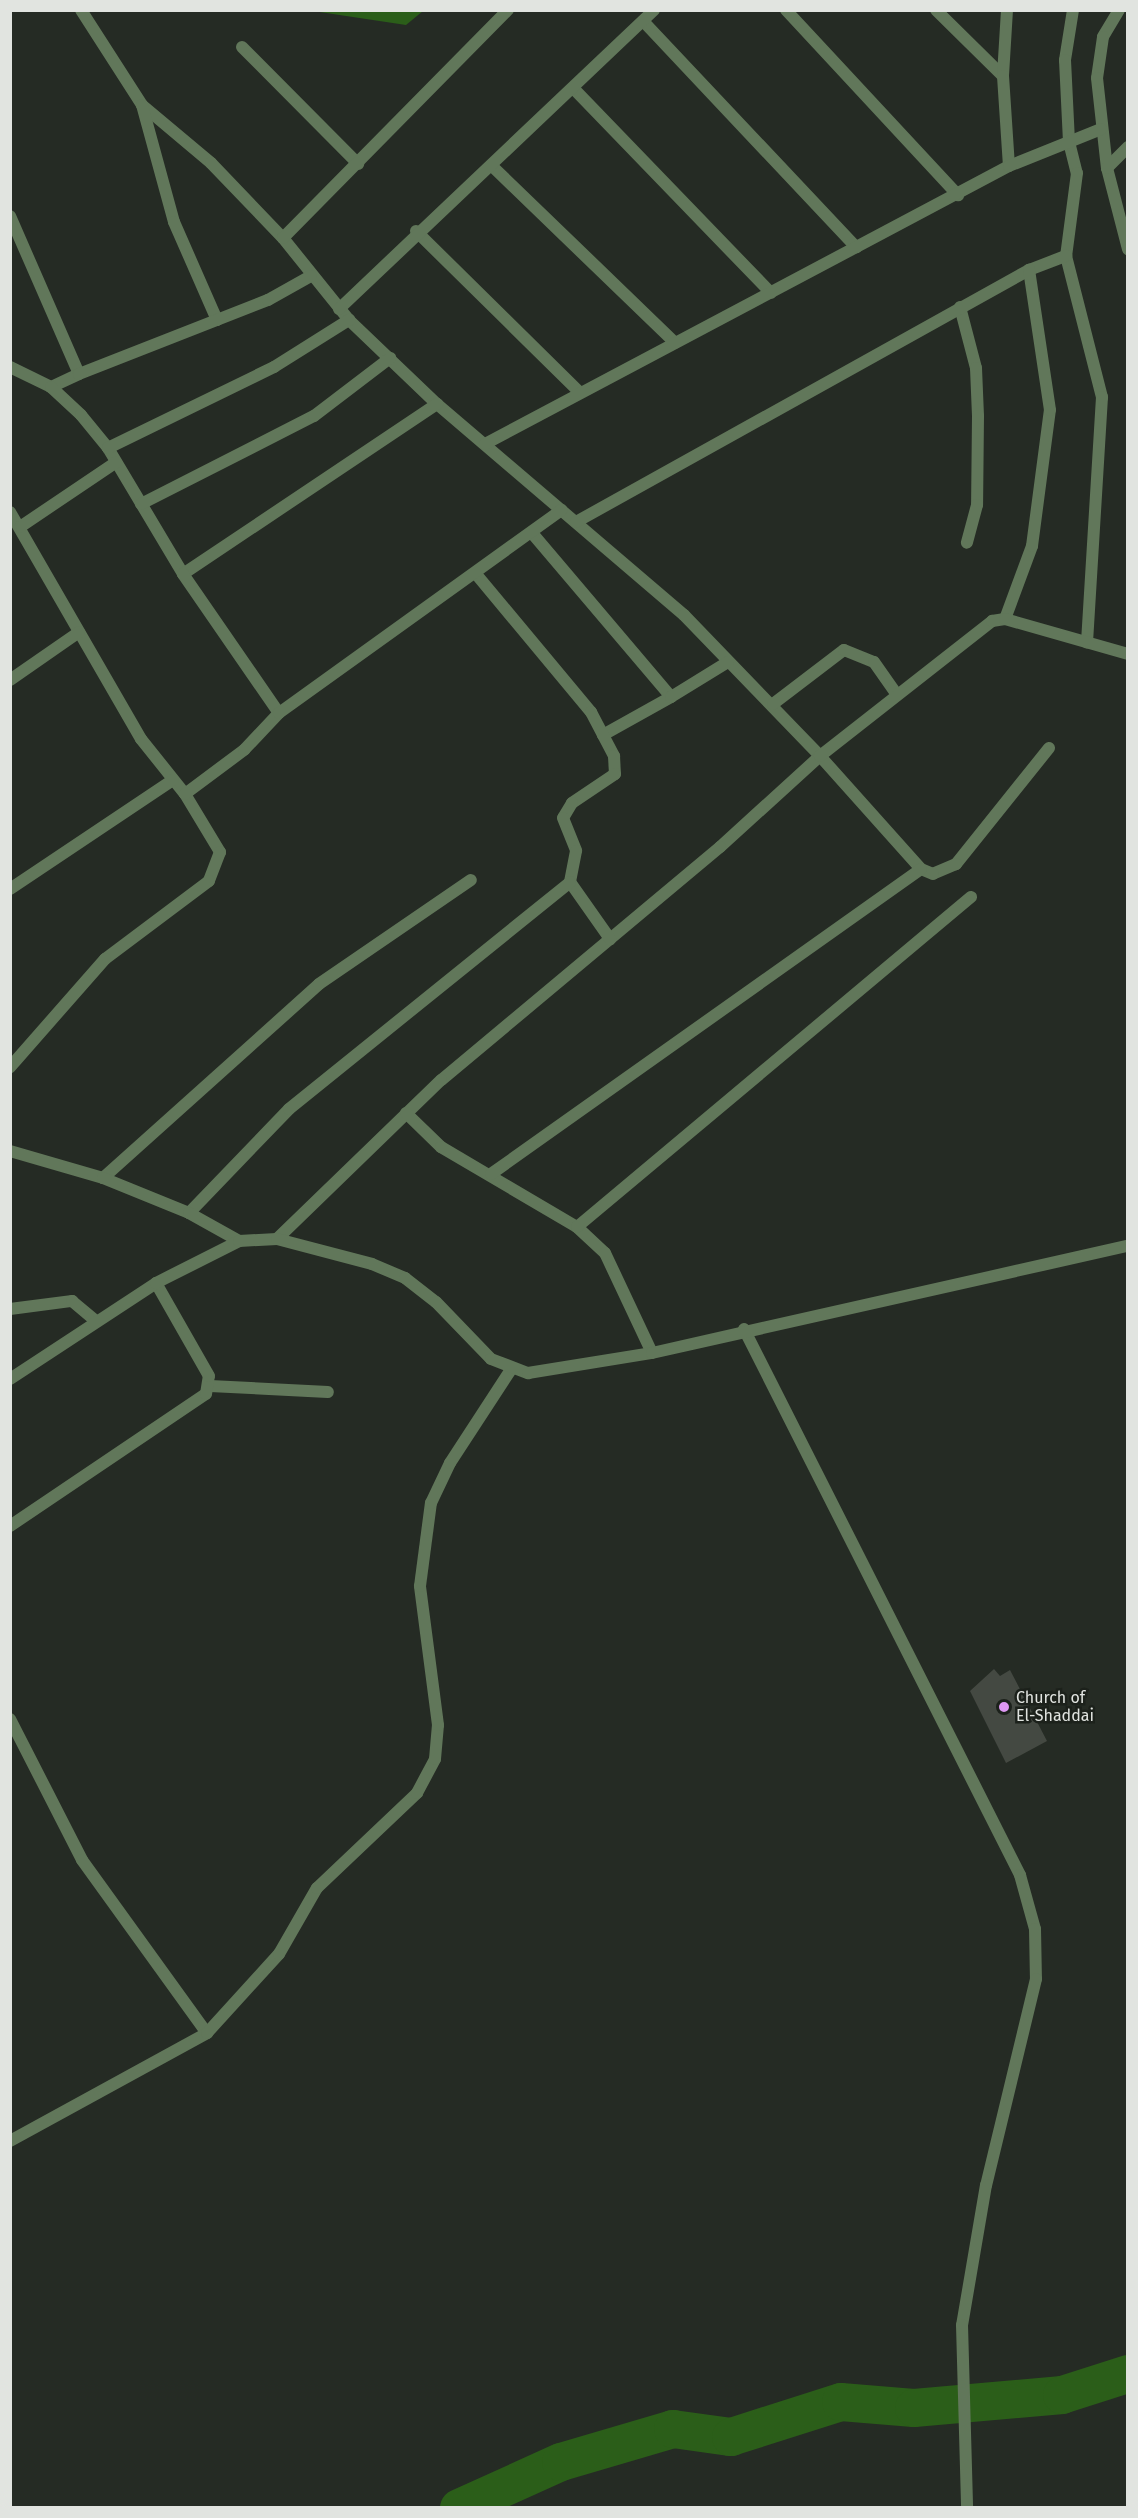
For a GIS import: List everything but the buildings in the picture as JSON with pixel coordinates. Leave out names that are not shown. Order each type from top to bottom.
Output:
[{"type":"street","points":[[81,10],[142,105],[211,163],[283,238],[311,276],[349,320],[436,404],[684,615],[728,662],[773,704],[921,869],[942,873],[956,864],[1049,748]]},
{"type":"street","points":[[283,238],[508,10]]},
{"type":"street","points":[[339,309],[416,231],[493,167],[575,90],[654,10]]},
{"type":"street","points":[[786,10],[958,195]]},
{"type":"street","points":[[936,10],[1003,76]]},
{"type":"street","points":[[1007,10],[1003,76],[1009,166]]},
{"type":"street","points":[[1073,10],[1066,48],[1069,142],[1077,173],[1066,256],[1102,397],[1087,643]]},
{"type":"street","points":[[1119,10],[1098,59],[1101,129],[1107,168],[1128,249]]},
{"type":"street","points":[[643,21],[856,247]]},
{"type":"street","points":[[242,47],[358,164]]},
{"type":"street","points":[[575,90],[771,293]]},
{"type":"street","points":[[142,105],[174,222],[217,320]]},
{"type":"street","points":[[485,444],[579,392],[958,195],[1009,166],[1101,129]]},
{"type":"street","points":[[1107,168],[1128,147]]},
{"type":"street","points":[[493,167],[675,343]]},
{"type":"street","points":[[10,216],[79,374]]},
{"type":"street","points":[[416,231],[579,392]]},
{"type":"street","points":[[576,522],[960,307],[1029,270],[1066,256]]},
{"type":"street","points":[[1005,619],[1032,546],[1050,410],[1029,270]]},
{"type":"street","points":[[51,387],[217,320],[311,276]]},
{"type":"street","points":[[960,307],[977,380],[976,505],[967,543]]},
{"type":"street","points":[[108,448],[274,367],[349,320]]},
{"type":"street","points":[[141,504],[314,416],[390,358]]},
{"type":"street","points":[[10,367],[51,387],[108,448],[183,574],[279,712]]},
{"type":"street","points":[[183,574],[436,404]]},
{"type":"street","points":[[20,526],[116,463]]},
{"type":"street","points":[[185,794],[244,750],[279,712],[476,574],[562,510]]},
{"type":"street","points":[[10,512],[141,739],[185,794],[220,852],[209,881],[105,959],[10,1067]]},
{"type":"street","points":[[532,533],[670,697]]},
{"type":"street","points":[[189,1213],[289,1109],[570,882],[576,851],[564,810],[618,766],[603,735],[569,684],[476,574]]},
{"type":"street","points":[[277,1239],[406,1113],[895,692],[979,626],[1005,619],[1128,654]]},
{"type":"street","points":[[10,680],[80,632]]},
{"type":"street","points":[[773,704],[844,650],[874,662],[895,692]]},
{"type":"street","points":[[603,735],[728,662]]},
{"type":"street","points":[[10,890],[173,780]]},
{"type":"street","points":[[491,1174],[921,869]]},
{"type":"street","points":[[103,1178],[319,984],[471,880]]},
{"type":"street","points":[[570,882],[610,939]]},
{"type":"street","points":[[577,1227],[971,897]]},
{"type":"street","points":[[406,1113],[441,1147],[491,1174],[577,1227],[605,1253],[652,1353]]},
{"type":"street","points":[[10,1151],[103,1178],[189,1213],[239,1241]]},
{"type":"street","points":[[10,1378],[156,1283],[239,1241],[277,1239],[388,1271],[449,1316],[475,1344],[510,1371],[555,1371],[652,1353],[744,1329],[1128,1246]]},
{"type":"street","points":[[156,1283],[210,1386]]},
{"type":"street","points":[[10,1309],[72,1301],[96,1321]]},
{"type":"street","points":[[744,1329],[1020,1875],[1035,1929],[1036,1979],[986,2185],[962,2325],[967,2508]]},
{"type":"street","points":[[10,2141],[207,2033],[279,1954],[316,1888],[361,1844],[393,1821],[435,1759],[438,1725],[420,1586],[431,1503],[450,1463],[510,1371]]},
{"type":"street","points":[[210,1386],[328,1392]]},
{"type":"street","points":[[10,1526],[200,1401],[210,1386]]},
{"type":"street","points":[[10,1719],[82,1860],[207,2033]]},
{"type":"shaded area","points":[[423,10],[406,25],[313,11]]},
{"type":"waterway","points":[[459,2508],[561,2462],[673,2429],[731,2437],[841,2402],[914,2408],[1062,2395],[1128,2374]]},
{"type":"place","name":"Church of El-Shaddai","points":[[1004,1707]]}]
